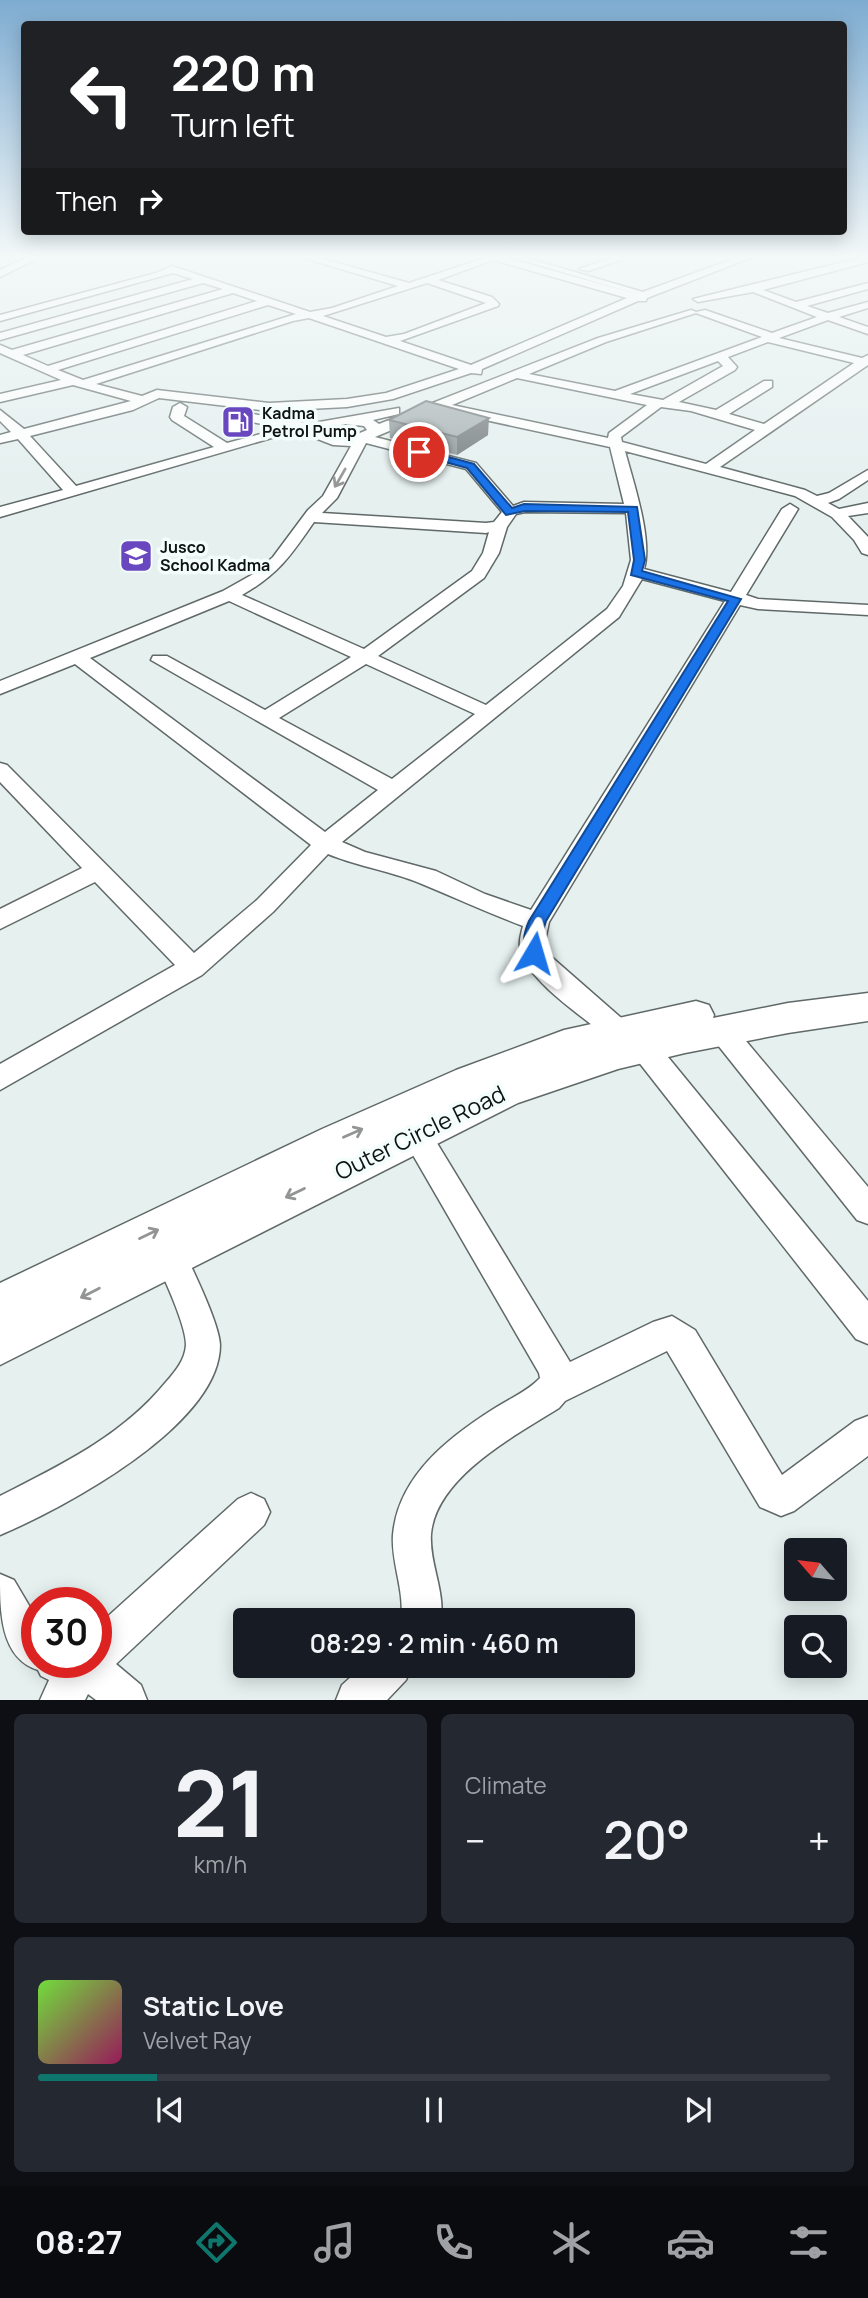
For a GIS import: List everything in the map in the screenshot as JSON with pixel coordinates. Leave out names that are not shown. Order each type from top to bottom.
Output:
[{"type":"main road","name":"Outer Circle Road","points":[[0,1342],[170,1255],[505,1091],[631,1040],[668,1020],[868,989]]},
{"type":"main road","name":"Outer Circle Road","points":[[0,1307],[337,1141],[470,1081],[564,1045],[722,1031],[868,1007]]},
{"type":"street","points":[[0,365],[12,354],[80,334]]},
{"type":"street","points":[[46,370],[162,334]]},
{"type":"street","points":[[0,398],[77,382],[242,334]]},
{"type":"street","points":[[368,334],[490,376]]},
{"type":"street","points":[[385,340],[412,334]]},
{"type":"street","points":[[0,439],[128,407],[161,394],[198,401],[269,407],[347,403],[421,387],[561,334]]},
{"type":"street","points":[[248,417],[357,420],[409,407],[490,376],[577,334]]},
{"type":"street","points":[[320,430],[320,435],[337,441],[368,437],[436,405],[620,334]]},
{"type":"street","points":[[762,334],[866,360]]},
{"type":"street","points":[[616,396],[782,334]]},
{"type":"street","points":[[723,358],[742,360],[752,350]]},
{"type":"street","points":[[12,354],[77,382],[142,400],[248,417],[296,428],[320,430],[333,421]]},
{"type":"street","points":[[0,1078],[193,968],[255,916],[325,844],[613,612],[631,586],[639,560],[634,509],[613,439],[616,433],[662,403],[731,367],[723,358]]},
{"type":"street","points":[[709,468],[866,360]]},
{"type":"street","points":[[513,374],[616,396],[692,407],[766,429]]},
{"type":"street","points":[[719,414],[768,384]]},
{"type":"street","points":[[436,405],[615,444],[800,493],[836,514],[860,537],[868,550]]},
{"type":"street","points":[[180,407],[177,417],[226,449]]},
{"type":"street","points":[[0,414],[22,434],[73,492]]},
{"type":"street","points":[[0,688],[229,595],[261,577],[279,560],[312,515],[329,498],[368,437],[373,426],[357,420]]},
{"type":"street","points":[[0,512],[296,428]]},
{"type":"street","points":[[368,437],[471,466],[504,519]]},
{"type":"street","points":[[312,515],[314,496],[333,461],[337,441]]},
{"type":"street","points":[[817,501],[834,496],[868,474]]},
{"type":"street","points":[[312,515],[486,527],[524,507],[634,509]]},
{"type":"street","points":[[836,514],[868,508]]},
{"type":"street","points":[[790,509],[537,921],[532,937],[534,953],[545,967],[631,1040],[868,1327]]},
{"type":"street","points":[[265,718],[365,657],[478,574],[491,553],[504,519]]},
{"type":"street","points":[[636,572],[735,599],[778,607],[868,610]]},
{"type":"street","points":[[229,595],[489,713]]},
{"type":"street","points":[[77,657],[325,844],[359,858],[428,877],[477,900],[537,921]]},
{"type":"street","points":[[160,660],[393,789]]},
{"type":"street","points":[[4,782],[193,968]]},
{"type":"street","points":[[0,920],[96,871]]},
{"type":"street","points":[[722,1031],[868,1210]]},
{"type":"street","points":[[416,1134],[555,1367],[558,1378],[555,1388]]},
{"type":"street","points":[[0,1516],[135,1441],[167,1412],[192,1377],[201,1360],[204,1346],[170,1255]]},
{"type":"street","points":[[424,1608],[412,1532],[425,1496],[443,1470],[472,1444],[547,1396],[555,1388],[665,1334],[672,1333],[683,1342],[773,1494],[781,1498],[868,1434]]},
{"type":"street","points":[[112,1637],[251,1511]]},
{"type":"street","points":[[0,1594],[21,1630]]},
{"type":"street","points":[[98,1678],[126,1699]]},
{"type":"street","points":[[357,1699],[379,1678]]},
{"type":"building","points":[[426,401],[489,418],[457,437],[389,420]]},
{"type":"place","name":"Kadma Petrol Pump","points":[[238,422]]},
{"type":"place","name":"Jusco School Kadma","points":[[136,556]]},
{"type":"route","points":[[419,452],[471,466],[510,512],[524,507],[634,509],[639,560],[636,572],[735,599],[537,921],[532,937],[534,953]]}]
